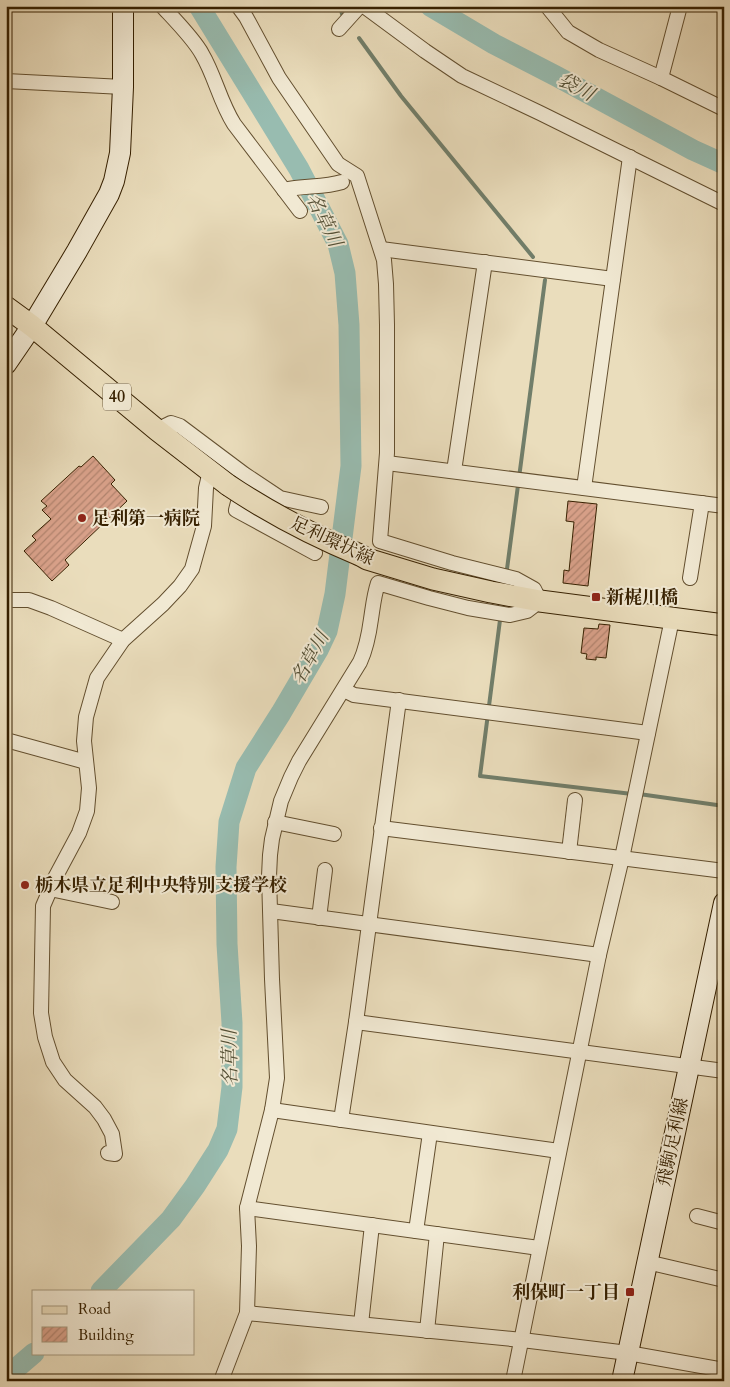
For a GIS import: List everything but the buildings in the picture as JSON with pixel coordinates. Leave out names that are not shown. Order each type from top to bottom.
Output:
[{"type":"main road","points":[[6,364],[32,326],[82,243],[114,182],[120,153],[123,87],[123,6]]},
{"type":"main road","name":"足利環状線","points":[[6,307],[210,471],[236,479],[262,506],[291,523],[367,559],[441,581],[491,592],[540,601],[724,625]]},
{"type":"main road","name":"飛駒足利線","points":[[622,1381],[724,903]]},
{"type":"street","points":[[162,6],[201,52],[216,84],[226,112],[288,189],[300,212]]},
{"type":"street","points":[[221,1381],[247,1313],[247,1208],[272,1110],[278,1078],[272,979],[269,876],[275,822],[291,777],[344,690],[365,651],[374,594],[378,583],[468,608],[510,615],[527,611],[540,601],[534,589],[516,579],[452,563],[380,541],[387,463],[388,325],[381,249],[357,176],[338,164],[279,78],[238,6]]},
{"type":"street","points":[[339,29],[362,6],[462,76],[724,204]]},
{"type":"street","points":[[547,6],[568,32],[598,50],[662,78],[724,109]]},
{"type":"street","points":[[662,78],[680,6]]},
{"type":"street","points":[[6,81],[123,87]]},
{"type":"street","points":[[584,488],[630,157]]},
{"type":"street","points":[[288,189],[337,184]]},
{"type":"street","points":[[381,249],[613,278]]},
{"type":"street","points":[[454,471],[485,262]]},
{"type":"street","points":[[157,430],[171,423],[180,426],[236,479],[280,498],[321,507]]},
{"type":"street","points":[[387,463],[724,506]]},
{"type":"street","points":[[108,1153],[114,1154],[112,1134],[104,1119],[65,1080],[53,1062],[45,1037],[41,1012],[43,906],[56,876],[79,833],[87,811],[89,788],[84,741],[86,716],[97,678],[123,640],[163,604],[180,586],[192,569],[204,526],[206,488],[210,471]]},
{"type":"street","points":[[236,479],[236,510],[315,553]]},
{"type":"street","points":[[690,578],[702,503]]},
{"type":"street","points":[[6,600],[29,600],[123,640]]},
{"type":"street","points":[[513,1381],[599,955],[622,858],[672,619]]},
{"type":"street","points":[[344,690],[354,694],[648,732]]},
{"type":"street","points":[[341,1120],[399,700]]},
{"type":"street","points":[[6,740],[86,762]]},
{"type":"street","points":[[569,852],[575,800]]},
{"type":"street","points":[[275,822],[334,834]]},
{"type":"street","points":[[381,828],[724,872]]},
{"type":"street","points":[[320,918],[325,870]]},
{"type":"street","points":[[50,889],[112,902]]},
{"type":"street","points":[[271,911],[599,955]]},
{"type":"street","points":[[356,1022],[724,1071]]},
{"type":"street","points":[[272,1110],[559,1151]]},
{"type":"street","points":[[416,1231],[430,1133]]},
{"type":"street","points":[[247,1208],[539,1248]]},
{"type":"street","points":[[697,1216],[724,1223]]},
{"type":"street","points":[[361,1324],[372,1225]]},
{"type":"street","points":[[427,1331],[437,1234]]},
{"type":"street","points":[[647,1262],[724,1280]]},
{"type":"street","points":[[247,1313],[522,1340],[628,1353],[724,1370]]},
{"type":"waterway","name":"名草川","points":[[102,1290],[171,1219],[218,1150],[227,1129],[232,1087],[232,1023],[227,944],[226,867],[229,822],[246,768],[281,713],[327,631],[335,594],[351,466],[349,325],[345,273],[338,244],[299,169],[199,6]]},
{"type":"waterway","points":[[340,6],[342,14]]},
{"type":"waterway","name":"袋川","points":[[430,6],[494,44],[693,150],[724,164]]},
{"type":"waterway","points":[[359,38],[401,96],[533,257]]},
{"type":"waterway","points":[[507,569],[545,280]]},
{"type":"waterway","points":[[500,620],[480,776],[632,794]]},
{"type":"waterway","points":[[639,794],[724,806]]},
{"type":"waterway","name":"名草川","points":[[6,1377],[33,1354]]},
{"type":"place","name":"足利第一病院","points":[[82,518]]},
{"type":"place","name":"新梶川橋","points":[[596,597]]},
{"type":"place","name":"栃木県立足利中央特別支援学校","points":[[25,885]]},
{"type":"place","name":"利保町一丁目","points":[[630,1292]]}]
